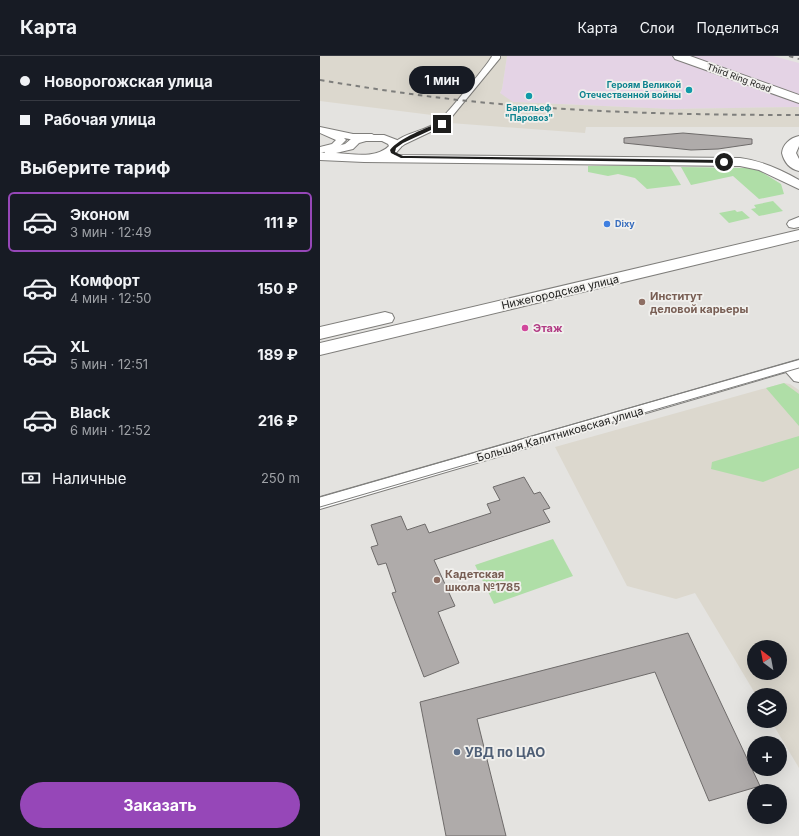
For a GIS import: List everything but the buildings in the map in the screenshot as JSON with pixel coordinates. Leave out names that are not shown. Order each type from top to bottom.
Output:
[{"type":"main road","name":"Third Ring Road","points":[[678,56],[799,99]]},
{"type":"main road","name":"Third Ring Road","points":[[711,56],[799,86]]},
{"type":"main road","points":[[799,140],[793,143],[789,148],[788,154],[790,160],[799,167]]},
{"type":"main road","name":"Нижегородская улица","points":[[320,333],[797,229]]},
{"type":"main road","name":"Нижегородская улица","points":[[320,349],[797,229]]},
{"type":"street","points":[[397,151],[402,142],[442,124],[496,58],[496,56]]},
{"type":"street","points":[[324,131],[349,142]]},
{"type":"street","points":[[320,151],[335,146],[341,140],[339,137],[324,131]]},
{"type":"street","points":[[320,151],[372,137],[394,138],[417,135]]},
{"type":"street","points":[[384,138],[393,142],[397,151]]},
{"type":"street","points":[[349,142],[350,153],[358,157]]},
{"type":"street","points":[[320,156],[378,157],[397,151],[740,162],[760,164],[768,167],[799,185]]},
{"type":"street","name":"Большая Калитниковская улица","points":[[320,503],[796,370]]},
{"type":"shaded area","points":[[320,56],[507,56],[502,89],[500,93],[513,102],[671,109],[799,107],[799,127],[586,127],[585,133],[450,123],[440,116],[320,101]]},
{"type":"shaded area","points":[[507,56],[773,56],[799,63],[799,107],[671,109],[513,102],[500,94]]},
{"type":"shaded area","points":[[784,383],[790,384],[799,390],[799,768],[787,748],[787,736],[780,736],[775,728],[787,728],[787,688],[752,688],[747,680],[787,680],[787,640],[747,640],[747,680],[695,593],[676,599],[627,586],[555,447]]},
{"type":"green space","points":[[669,165],[681,185],[647,189],[635,178],[618,174],[608,176],[588,172],[588,166]]},
{"type":"green space","points":[[681,167],[747,168],[760,171],[781,184],[784,194],[759,199],[733,176],[691,185]]},
{"type":"green space","points":[[773,201],[783,211],[759,216],[751,209],[756,208],[754,205]]},
{"type":"green space","points":[[735,210],[737,212],[742,211],[750,218],[729,223],[719,213]]},
{"type":"green space","points":[[784,383],[799,394],[799,426],[766,388]]},
{"type":"green space","points":[[799,436],[799,468],[763,482],[711,469],[712,462]]},
{"type":"green space","points":[[553,539],[573,576],[494,604],[475,565]]},
{"type":"tram line","points":[[320,497],[799,359]]},
{"type":"tram line","points":[[320,507],[799,368]]},
{"type":"railway","points":[[789,56],[799,59]]},
{"type":"railway","points":[[320,80],[432,97],[574,110],[724,115],[799,115]]},
{"type":"place","name":"Героям Великой Отечественной войны","points":[[689,90]]},
{"type":"place","name":"Барельеф \"Паровоз\"","points":[[529,96]]},
{"type":"place","name":"Dixy","points":[[607,224]]},
{"type":"place","name":"Институт деловой карьеры","points":[[642,302]]},
{"type":"place","name":"Этаж","points":[[525,328]]},
{"type":"place","name":"Кадетская школа №1785","points":[[437,580]]},
{"type":"place","name":"УВД по ЦАО","points":[[457,752]]},
{"type":"route","points":[[442,124],[402,142],[394,147],[392,150],[393,153],[403,157],[724,162]]}]
